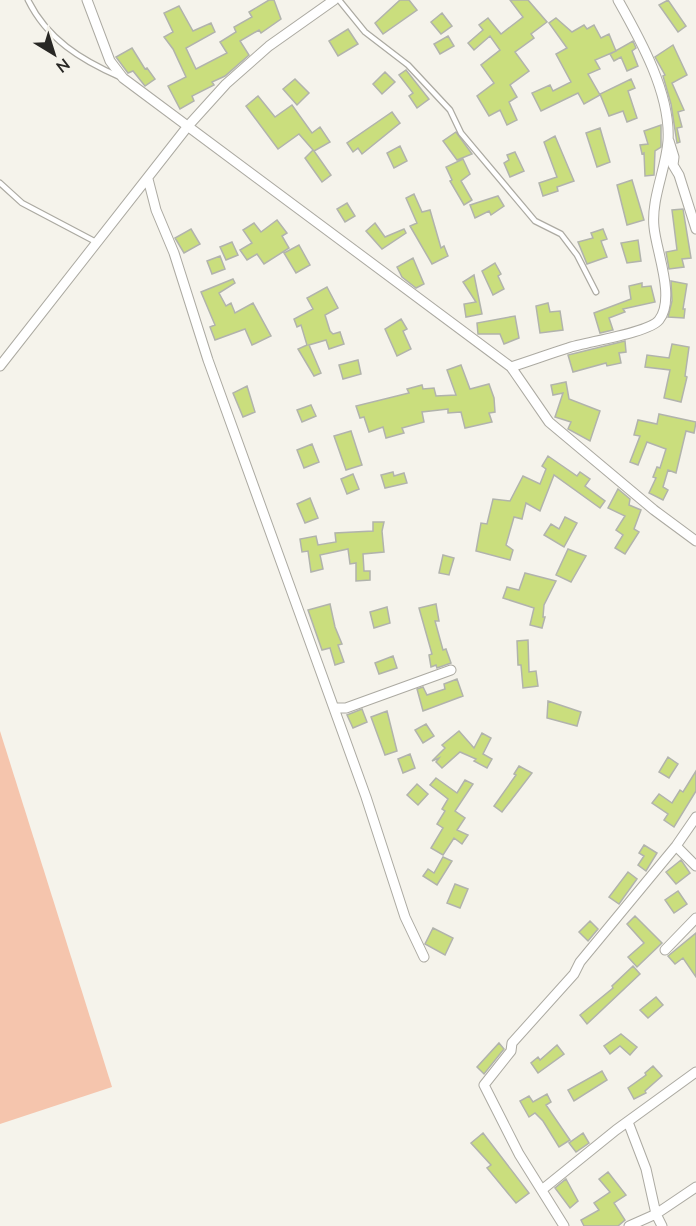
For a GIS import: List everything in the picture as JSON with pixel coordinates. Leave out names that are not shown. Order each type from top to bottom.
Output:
[{"type":"street","points":[[87,0],[110,61],[123,78],[232,161],[275,190],[440,317],[511,367],[549,422],[654,510],[696,541]]},
{"type":"street","points":[[0,366],[188,126],[226,84],[269,46],[334,0]]},
{"type":"street","points":[[618,0],[655,75],[663,99],[668,139],[674,157],[673,165],[679,175],[696,230]]},
{"type":"street","points":[[511,367],[568,348],[627,334],[659,320],[664,309],[663,273],[653,225],[668,139]]},
{"type":"street","points":[[148,179],[156,210],[174,253],[212,371],[334,708],[408,926],[424,957]]},
{"type":"street","points":[[334,708],[346,708],[451,670]]},
{"type":"street","points":[[564,1226],[543,1189],[519,1154],[484,1085],[511,1051],[512,1043],[574,975],[580,962],[676,846],[696,817]]},
{"type":"street","points":[[676,846],[696,866]]},
{"type":"street","points":[[665,950],[696,918]]},
{"type":"street","points":[[543,1189],[696,1072]]},
{"type":"street","points":[[628,1122],[652,1186],[656,1214],[662,1226]]},
{"type":"street","points":[[629,1226],[656,1214],[696,1187]]},
{"type":"lane","points":[[28,0],[38,20],[51,34],[92,65],[123,78]]},
{"type":"lane","points":[[339,0],[365,32],[408,65],[450,110],[462,133],[535,221],[561,234],[577,255],[596,292]]},
{"type":"lane","points":[[0,183],[22,203],[98,243]]},
{"type":"shaded area","points":[[0,731],[112,1087],[0,1124]]},
{"type":"building","points":[[269,0],[274,0],[281,19],[261,33],[259,30],[240,41],[249,55],[225,76],[212,82],[214,85],[192,96],[194,101],[180,109],[168,86],[186,77],[173,49],[164,37],[173,32],[164,13],[179,6],[193,31],[211,23],[215,32],[186,48],[196,69],[227,53],[220,42],[236,32],[234,27],[252,17],[249,12]]},
{"type":"building","points":[[400,0],[409,0],[417,10],[383,34],[375,23]]},
{"type":"building","points":[[510,0],[528,0],[547,22],[531,34],[534,38],[515,52],[529,71],[510,85],[517,97],[509,102],[517,120],[507,125],[500,110],[489,116],[477,96],[494,83],[481,65],[500,50],[490,36],[474,50],[468,43],[483,30],[479,25],[488,18],[501,34],[523,17]]},
{"type":"building","points":[[668,0],[686,26],[678,32],[659,5]]},
{"type":"building","points":[[442,13],[452,26],[441,34],[431,22]]},
{"type":"building","points":[[556,18],[572,32],[584,25],[587,29],[594,25],[601,38],[609,34],[616,51],[595,60],[600,69],[588,74],[600,95],[584,104],[578,93],[541,111],[532,93],[550,85],[553,91],[571,82],[556,54],[567,48],[549,23]]},
{"type":"building","points":[[348,29],[358,44],[338,56],[329,41]]},
{"type":"building","points":[[448,36],[454,46],[440,54],[434,44]]},
{"type":"building","points":[[633,41],[636,48],[632,51],[638,66],[627,71],[621,57],[614,61],[610,54]]},
{"type":"building","points":[[673,45],[687,75],[672,83],[684,110],[678,112],[682,127],[677,128],[680,142],[677,143],[671,104],[663,76],[665,75],[655,57]]},
{"type":"building","points":[[132,48],[145,69],[147,68],[155,79],[145,86],[133,71],[128,73],[116,57]]},
{"type":"building","points":[[406,70],[429,99],[417,108],[409,96],[413,93],[399,75]]},
{"type":"building","points":[[385,72],[395,82],[382,94],[373,84]]},
{"type":"building","points":[[295,79],[309,93],[297,105],[283,89]]},
{"type":"building","points":[[631,79],[635,88],[628,91],[637,118],[627,122],[623,111],[609,116],[600,94]]},
{"type":"building","points":[[258,96],[275,117],[292,105],[312,133],[320,127],[330,142],[314,151],[331,175],[322,182],[305,158],[313,150],[299,134],[278,149],[246,106]]},
{"type":"building","points":[[392,112],[400,123],[362,154],[358,148],[353,152],[347,143]]},
{"type":"building","points":[[661,125],[661,147],[655,151],[654,175],[645,176],[644,153],[642,154],[640,145],[648,144],[644,131]]},
{"type":"building","points":[[600,128],[610,162],[597,167],[586,133]]},
{"type":"building","points":[[456,132],[472,154],[457,160],[443,141]]},
{"type":"building","points":[[555,136],[574,181],[557,187],[558,191],[543,196],[539,183],[557,177],[544,142]]},
{"type":"building","points":[[400,146],[407,161],[394,168],[387,153]]},
{"type":"building","points":[[515,152],[524,171],[510,177],[504,163],[509,160],[507,155]]},
{"type":"building","points":[[463,159],[470,174],[461,181],[472,200],[464,205],[450,181],[452,180],[446,167]]},
{"type":"building","points":[[632,180],[644,220],[627,225],[617,185]]},
{"type":"building","points":[[414,194],[422,212],[430,210],[441,248],[444,246],[448,256],[432,264],[410,226],[417,223],[406,198]]},
{"type":"building","points":[[498,196],[504,206],[491,215],[489,211],[475,218],[470,205]]},
{"type":"building","points":[[347,203],[355,216],[345,222],[337,209]]},
{"type":"building","points":[[683,209],[691,258],[682,259],[684,267],[669,269],[666,252],[677,250],[672,210]]},
{"type":"building","points":[[277,220],[287,233],[282,236],[289,248],[264,264],[257,254],[247,260],[240,250],[252,243],[243,230],[254,223],[261,232]]},
{"type":"building","points":[[375,223],[385,237],[404,229],[406,233],[382,249],[366,231]]},
{"type":"building","points":[[191,229],[200,244],[184,253],[175,238]]},
{"type":"building","points":[[603,229],[607,239],[601,241],[607,257],[587,264],[578,242],[593,238],[591,233]]},
{"type":"building","points":[[638,240],[641,261],[627,263],[621,243]]},
{"type":"building","points":[[232,242],[238,255],[226,260],[220,247]]},
{"type":"building","points":[[299,245],[310,265],[296,273],[284,253]]},
{"type":"building","points":[[220,256],[225,269],[212,274],[207,261]]},
{"type":"building","points":[[413,258],[424,284],[416,288],[402,277],[397,267]]},
{"type":"building","points":[[495,263],[501,274],[498,276],[504,289],[493,295],[482,271]]},
{"type":"building","points":[[474,275],[482,314],[466,317],[464,304],[476,302],[463,282]]},
{"type":"building","points":[[233,279],[235,283],[219,293],[226,306],[231,303],[235,313],[253,303],[271,336],[252,345],[245,329],[215,340],[210,327],[215,325],[201,292]]},
{"type":"building","points":[[671,281],[687,284],[684,318],[668,317],[672,301]]},
{"type":"building","points":[[642,283],[642,287],[651,286],[655,302],[623,309],[625,312],[609,318],[613,330],[600,333],[594,313],[631,299],[629,286]]},
{"type":"building","points":[[327,287],[338,308],[325,315],[330,331],[333,334],[340,332],[344,344],[329,349],[326,340],[309,345],[321,373],[314,376],[298,349],[307,345],[301,325],[297,327],[294,319],[313,309],[307,298]]},
{"type":"building","points":[[548,303],[550,312],[560,311],[563,330],[540,333],[536,306]]},
{"type":"building","points":[[515,316],[519,338],[504,344],[500,334],[478,334],[477,323]]},
{"type":"building","points":[[401,319],[407,329],[403,331],[411,349],[397,356],[385,329]]},
{"type":"building","points":[[625,341],[626,352],[619,353],[621,363],[607,366],[606,363],[573,372],[568,355]]},
{"type":"building","points":[[672,344],[689,347],[685,376],[687,377],[681,402],[664,398],[670,370],[645,367],[647,355],[669,358]]},
{"type":"building","points":[[358,360],[361,374],[343,379],[339,365]]},
{"type":"building","points":[[461,365],[470,389],[489,384],[494,398],[495,412],[489,413],[492,422],[465,428],[461,412],[448,413],[448,409],[422,412],[424,422],[402,428],[404,433],[386,438],[383,427],[369,432],[364,417],[360,418],[356,406],[409,393],[407,389],[422,385],[423,389],[434,388],[436,396],[456,395],[447,370]]},
{"type":"building","points":[[566,382],[569,399],[600,411],[590,441],[568,429],[571,422],[555,417],[563,393],[553,395],[551,385]]},
{"type":"building","points":[[247,386],[255,412],[243,417],[233,393]]},
{"type":"building","points":[[311,405],[316,416],[302,422],[297,410]]},
{"type":"building","points":[[659,414],[696,422],[694,433],[686,431],[676,473],[668,470],[663,487],[668,490],[663,500],[649,493],[656,478],[653,477],[657,467],[660,468],[666,449],[647,442],[638,465],[630,462],[640,436],[634,435],[638,420],[657,424]]},
{"type":"building","points":[[351,431],[362,465],[346,470],[334,436]]},
{"type":"building","points":[[312,444],[319,462],[304,468],[297,450]]},
{"type":"building","points":[[548,456],[577,476],[580,472],[590,479],[585,486],[605,501],[600,508],[554,475],[540,511],[526,503],[522,519],[514,517],[506,545],[513,550],[510,560],[476,551],[481,523],[487,524],[493,499],[510,501],[523,476],[540,484],[546,469],[542,466]]},
{"type":"building","points":[[393,472],[394,476],[404,473],[407,483],[385,488],[381,475]]},
{"type":"building","points":[[353,474],[359,489],[347,494],[341,479]]},
{"type":"building","points":[[618,489],[630,499],[629,505],[641,510],[634,529],[639,532],[625,554],[615,548],[623,535],[616,530],[625,516],[608,508]]},
{"type":"building","points":[[310,498],[318,518],[305,523],[297,504]]},
{"type":"building","points":[[565,517],[577,523],[564,547],[544,535],[551,524],[559,529]]},
{"type":"building","points":[[373,522],[384,522],[382,531],[384,552],[363,554],[364,571],[370,571],[370,580],[356,581],[356,563],[350,564],[348,549],[320,555],[323,569],[311,572],[308,551],[302,552],[300,539],[316,536],[318,545],[336,542],[335,533],[373,531]]},
{"type":"building","points":[[568,549],[586,556],[571,582],[556,575]]},
{"type":"building","points":[[443,555],[454,558],[449,575],[439,573]]},
{"type":"building","points":[[525,573],[556,581],[544,605],[543,617],[545,617],[542,628],[530,625],[534,608],[503,598],[507,587],[519,590]]},
{"type":"building","points":[[330,604],[335,627],[342,644],[338,645],[344,662],[335,665],[330,648],[322,650],[308,610]]},
{"type":"building","points":[[436,604],[439,621],[435,621],[443,650],[446,649],[451,663],[437,668],[436,665],[431,667],[429,655],[432,654],[419,608]]},
{"type":"building","points":[[387,607],[390,623],[374,628],[370,612]]},
{"type":"building","points":[[528,640],[529,672],[536,671],[538,686],[523,688],[521,665],[518,665],[517,641]]},
{"type":"building","points":[[393,656],[397,668],[379,674],[375,663]]},
{"type":"building","points":[[457,679],[463,696],[423,711],[417,689],[423,687],[427,695],[445,689],[444,684]]},
{"type":"building","points":[[548,701],[581,712],[577,726],[547,718]]},
{"type":"building","points":[[362,709],[367,722],[353,728],[347,715]]},
{"type":"building","points":[[387,711],[397,751],[385,755],[371,717]]},
{"type":"building","points":[[426,724],[434,736],[423,743],[415,730]]},
{"type":"building","points":[[459,731],[474,748],[482,733],[491,738],[483,754],[492,759],[487,768],[474,761],[476,759],[460,752],[442,768],[436,762],[439,758],[432,761],[445,748],[442,745]]},
{"type":"building","points":[[410,754],[415,768],[403,773],[398,759]]},
{"type":"building","points":[[668,757],[678,764],[669,778],[659,772]]},
{"type":"building","points":[[519,766],[532,773],[502,812],[494,806],[516,775],[514,774]]},
{"type":"building","points":[[696,771],[696,791],[674,827],[664,820],[668,814],[652,803],[659,794],[672,803],[680,790],[683,792]]},
{"type":"building","points":[[436,778],[457,793],[465,780],[473,784],[455,811],[465,818],[457,830],[468,835],[462,844],[454,838],[443,855],[431,848],[443,828],[437,824],[445,811],[442,809],[448,799],[430,785]]},
{"type":"building","points":[[417,784],[428,794],[418,805],[407,795]]},
{"type":"building","points":[[644,845],[657,853],[646,871],[638,865],[644,856],[639,853]]},
{"type":"building","points":[[443,857],[452,861],[437,885],[423,876],[428,869],[434,873]]},
{"type":"building","points":[[681,860],[690,873],[676,884],[666,872]]},
{"type":"building","points":[[628,872],[637,879],[619,904],[609,897]]},
{"type":"building","points":[[455,884],[468,889],[460,908],[447,903]]},
{"type":"building","points":[[678,891],[687,904],[674,913],[665,900]]},
{"type":"building","points":[[635,916],[662,943],[637,967],[628,957],[644,943],[627,924]]},
{"type":"building","points":[[590,921],[598,929],[588,941],[579,932]]},
{"type":"building","points":[[433,928],[453,938],[445,955],[425,944]]},
{"type":"building","points":[[696,933],[696,977],[683,958],[675,964],[668,956]]},
{"type":"building","points":[[633,966],[640,974],[587,1024],[580,1015],[613,988],[612,986]]},
{"type":"building","points":[[656,997],[663,1005],[648,1018],[640,1010]]},
{"type":"building","points":[[621,1034],[637,1047],[630,1055],[620,1046],[610,1054],[604,1046]]},
{"type":"building","points":[[499,1043],[504,1049],[484,1074],[477,1067]]},
{"type":"building","points":[[557,1045],[564,1054],[538,1073],[531,1063],[538,1057],[540,1060]]},
{"type":"building","points":[[653,1066],[662,1076],[645,1091],[646,1093],[634,1099],[628,1088],[646,1075],[645,1073]]},
{"type":"building","points":[[602,1071],[607,1080],[574,1101],[568,1090]]},
{"type":"building","points":[[547,1094],[551,1102],[546,1105],[570,1140],[559,1147],[543,1121],[535,1113],[529,1117],[520,1101],[529,1096],[533,1102]]},
{"type":"building","points":[[483,1133],[529,1193],[516,1203],[487,1168],[491,1165],[471,1143]]},
{"type":"building","points":[[583,1133],[589,1143],[576,1152],[569,1143]]},
{"type":"building","points":[[608,1172],[626,1195],[614,1203],[625,1220],[618,1226],[584,1226],[581,1220],[599,1210],[594,1203],[610,1192],[599,1179]]},
{"type":"building","points":[[566,1179],[578,1201],[570,1208],[555,1188]]}]
